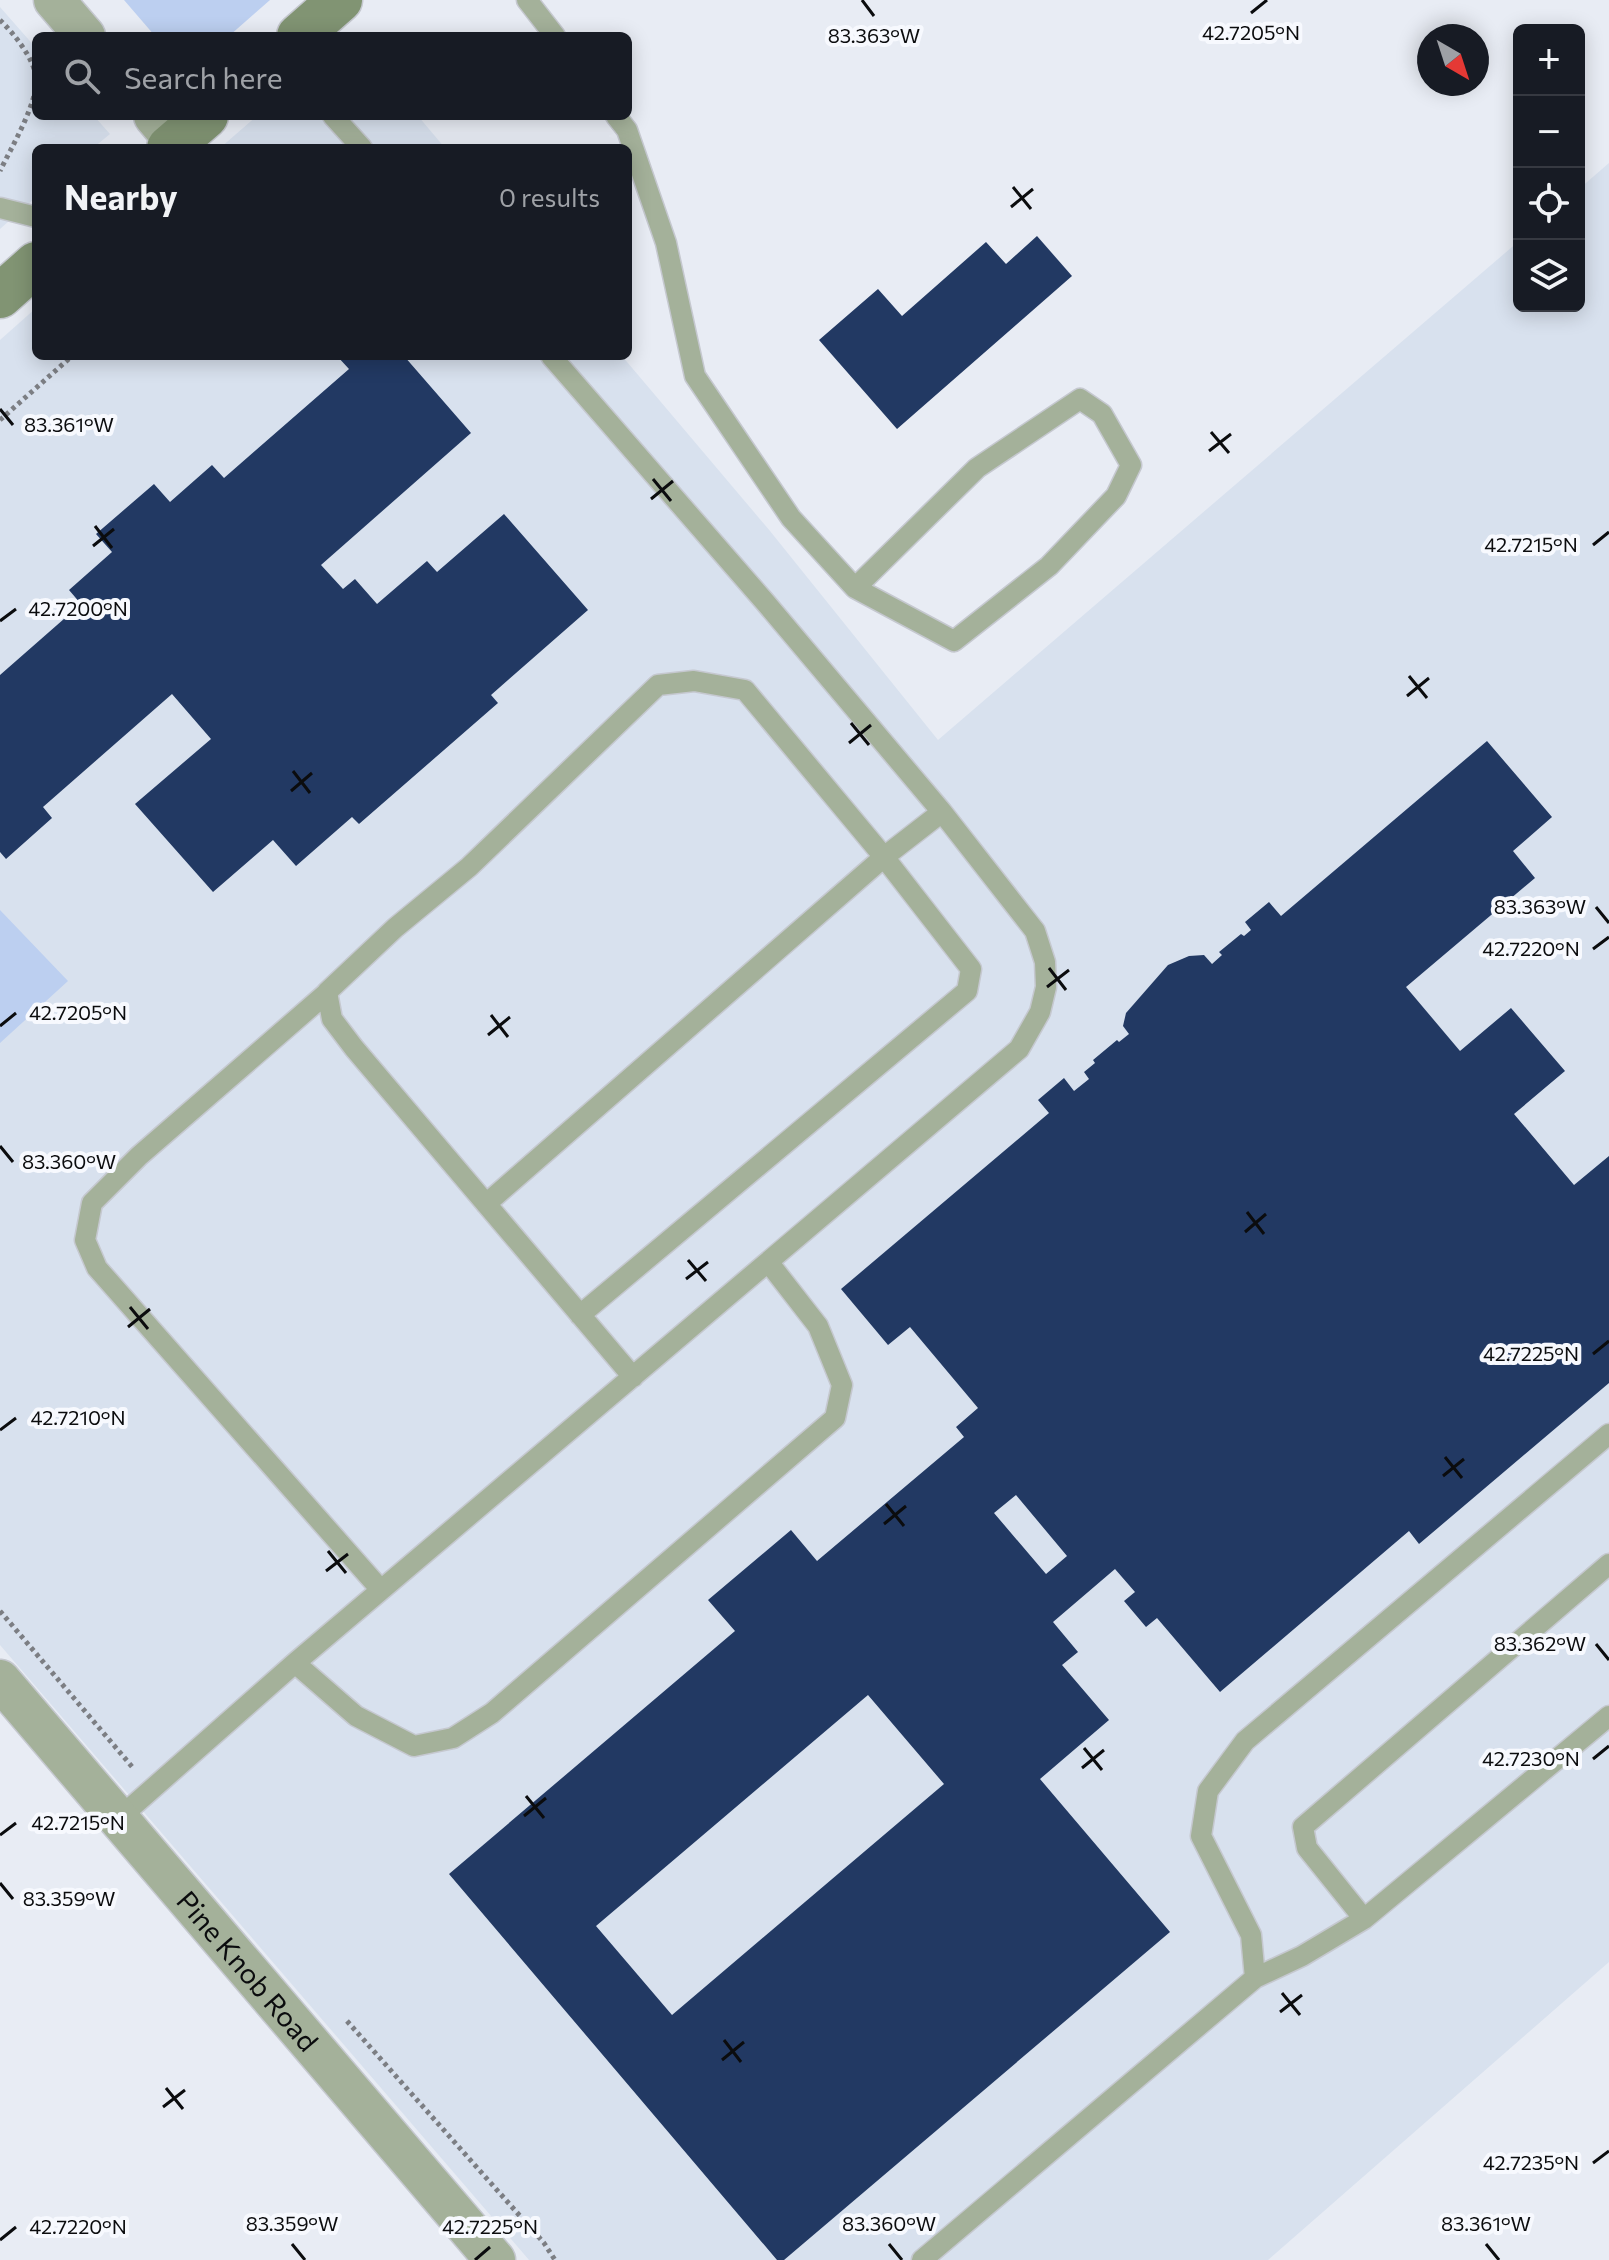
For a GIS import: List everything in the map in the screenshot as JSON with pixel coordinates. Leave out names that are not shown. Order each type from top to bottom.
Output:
[{"type":"main road","points":[[304,32],[340,0]]},
{"type":"main road","points":[[0,296],[32,268]]},
{"type":"street","points":[[54,0],[82,32]]},
{"type":"street","name":"Pine Knob Road","points":[[0,1680],[495,2260]]},
{"type":"lane","points":[[527,0],[552,32]]},
{"type":"lane","points":[[337,120],[358,144]]},
{"type":"lane","points":[[619,120],[632,144]]},
{"type":"lane","points":[[632,144],[666,243],[695,376],[791,518],[855,588],[954,641],[1049,566],[1116,496],[1131,465],[1102,414],[1080,399],[977,468],[855,588]]},
{"type":"lane","points":[[0,208],[32,216]]},
{"type":"lane","points":[[118,1819],[295,1663],[1019,1049],[1040,1012],[1046,987],[1045,962],[1035,931],[942,812],[554,360]]},
{"type":"lane","points":[[381,1590],[97,1268],[85,1240],[92,1203],[139,1156],[329,991],[395,928],[469,867],[658,685],[694,681],[745,690],[884,857],[971,969],[967,991],[580,1315]]},
{"type":"lane","points":[[486,1204],[884,857],[942,812]]},
{"type":"lane","points":[[329,991],[332,1019],[354,1048],[633,1377]]},
{"type":"lane","points":[[295,1663],[356,1716],[414,1746],[453,1738],[492,1713],[835,1418],[842,1385],[818,1326],[769,1263]]},
{"type":"lane","points":[[1255,1978],[1251,1935],[1201,1836],[1208,1791],[1245,1741],[1609,1434]]},
{"type":"lane","points":[[1364,1919],[1307,1848],[1303,1827],[1609,1564]]},
{"type":"lane","points":[[922,2260],[1255,1978],[1302,1956],[1364,1919],[1609,1716]]},
{"type":"path","points":[[0,20],[9,29],[32,68]]},
{"type":"path","points":[[0,171],[32,100]]},
{"type":"path","points":[[0,420],[68,360]]},
{"type":"path","points":[[0,1611],[151,1791]]},
{"type":"path","points":[[344,2017],[544,2243],[555,2260]]},
{"type":"shaded area","points":[[124,0],[270,0],[234,32],[152,32]]},
{"type":"shaded area","points":[[0,7],[32,43],[32,120],[98,120],[110,134],[98,144],[32,144],[32,201],[0,229]]},
{"type":"shaded area","points":[[252,120],[421,120],[442,144],[225,144]]},
{"type":"shaded area","points":[[1609,163],[1609,1962],[1268,2260],[529,2260],[0,1645],[0,340],[32,312],[32,360],[625,360],[770,531],[938,740],[1513,246],[1513,312],[1585,312],[1585,184]]},
{"type":"shaded area","points":[[0,910],[68,981],[0,1043]]},
{"type":"building","points":[[1037,236],[1072,276],[897,429],[819,340],[878,289],[902,316],[986,242],[1006,264]]},
{"type":"building","points":[[341,360],[407,360],[471,433],[321,565],[343,589],[355,579],[377,604],[427,561],[437,572],[504,514],[588,610],[491,695],[498,703],[359,824],[352,817],[296,866],[273,840],[213,892],[135,804],[211,739],[172,694],[43,807],[52,818],[6,859],[0,852],[0,675],[81,604],[69,590],[112,552],[96,534],[154,484],[170,502],[212,465],[224,478],[349,369]]},
{"type":"building","points":[[1487,741],[1552,817],[1513,851],[1535,878],[1406,987],[1460,1051],[1511,1008],[1565,1071],[1514,1114],[1574,1185],[1609,1156],[1609,1383],[1419,1544],[1409,1531],[1220,1692],[1157,1618],[1146,1627],[1124,1601],[1135,1592],[1115,1569],[1053,1622],[1078,1652],[1062,1665],[1109,1720],[1040,1779],[1170,1932],[784,2260],[777,2260],[449,1874],[735,1631],[708,1600],[791,1530],[817,1561],[964,1437],[956,1427],[978,1408],[910,1327],[888,1345],[841,1289],[1049,1113],[1038,1100],[1064,1078],[1074,1091],[1089,1079],[1084,1072],[1095,1063],[1093,1060],[1129,1034],[1123,1026],[1126,1013],[1168,965],[1189,956],[1204,955],[1212,964],[1222,955],[1219,952],[1251,930],[1245,922],[1269,902],[1281,916]],"holes":[[[1016,1495],[1067,1556],[1046,1574],[994,1513]],[[868,1695],[944,1784],[672,2015],[596,1926]]]}]
